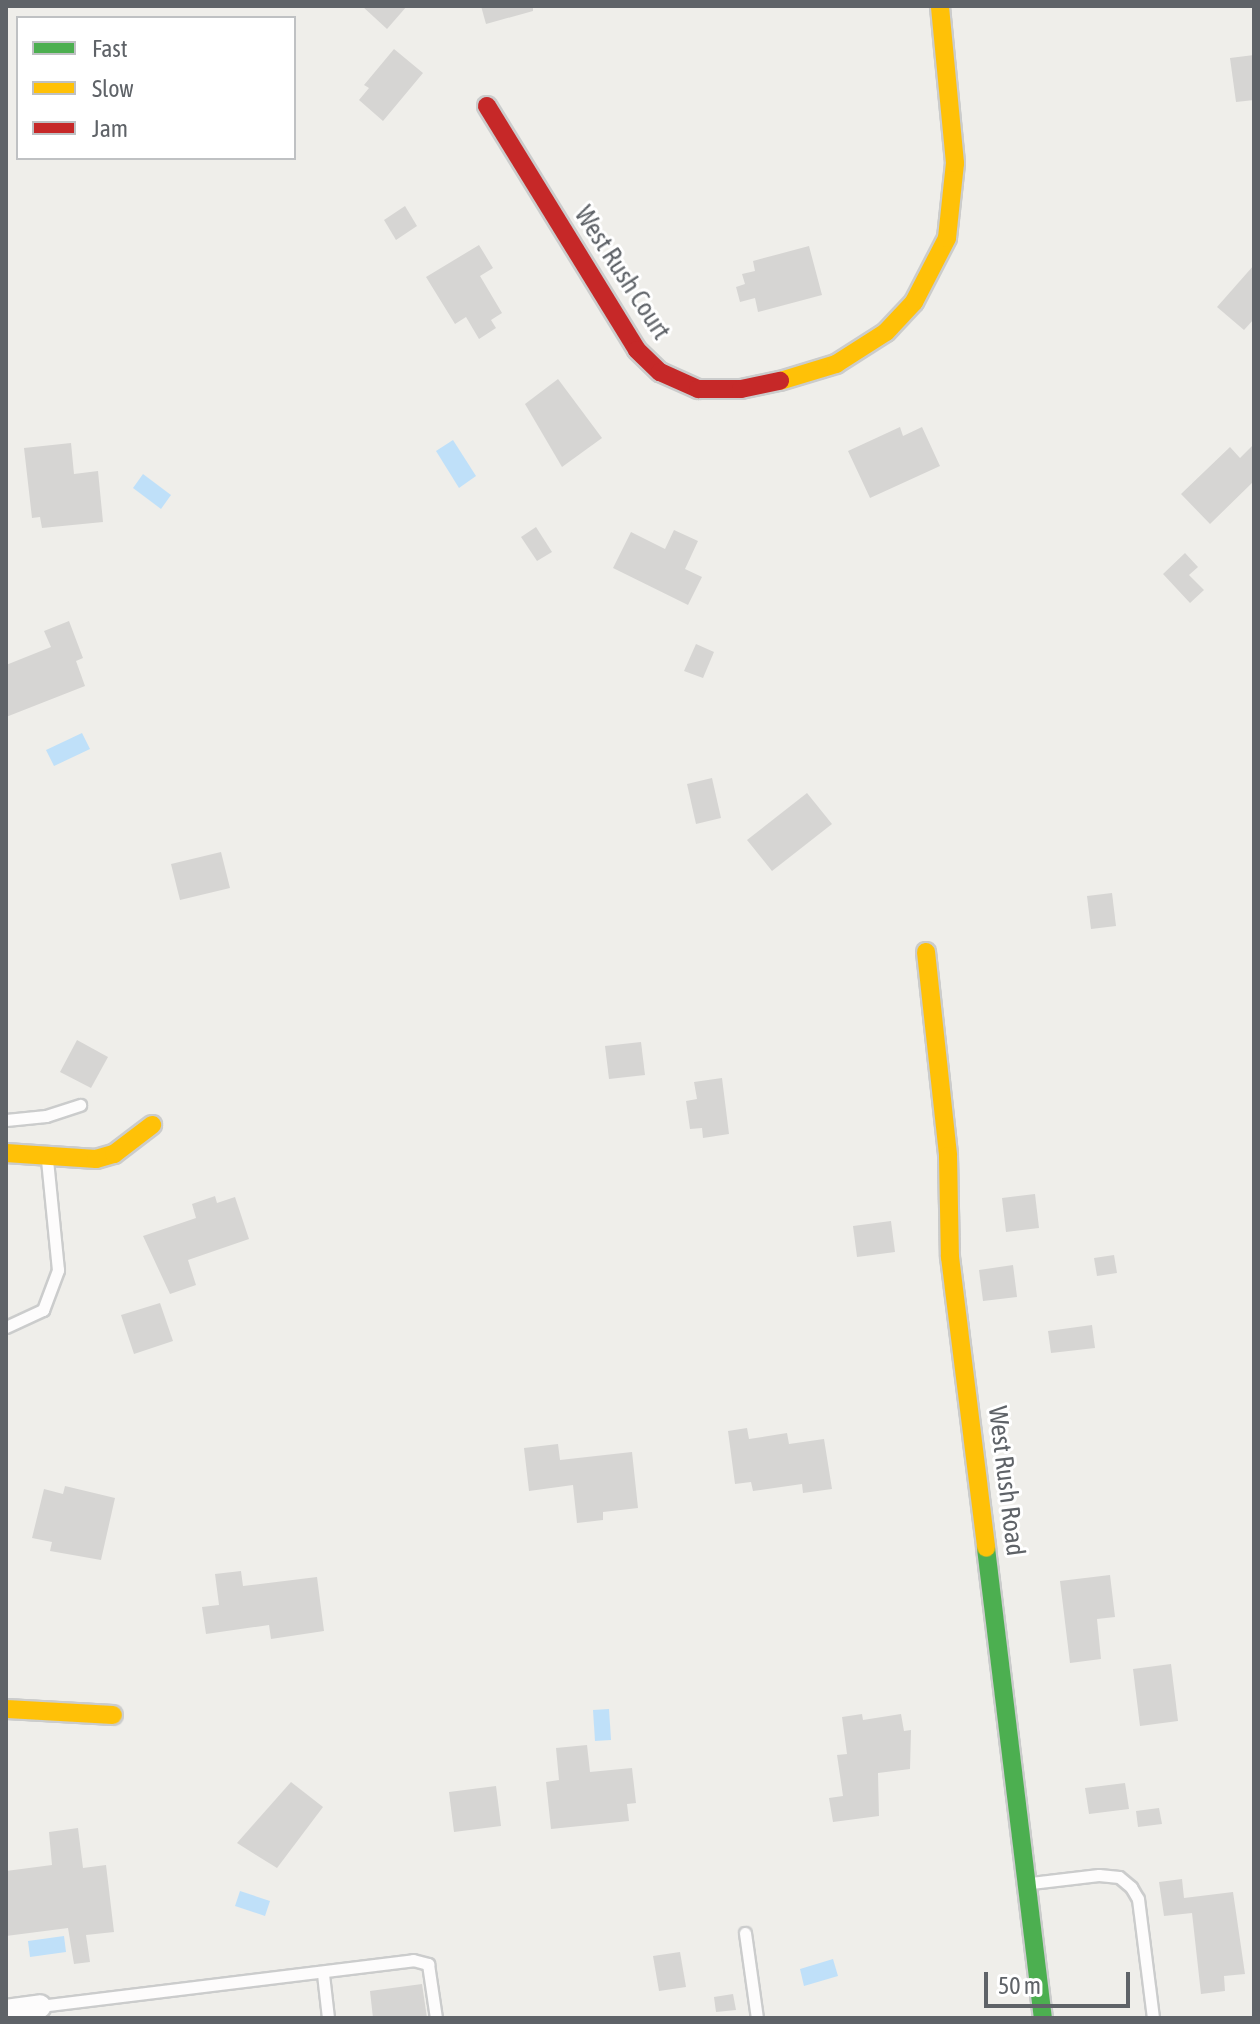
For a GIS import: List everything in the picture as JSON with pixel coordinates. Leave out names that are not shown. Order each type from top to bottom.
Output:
[{"type":"street","name":"West Rush Court","points":[[487,106],[637,350],[660,372],[698,389],[741,389],[801,376],[836,364],[886,332],[914,302],[947,238],[955,163],[940,6]]},
{"type":"street","name":"West Rush Road","points":[[926,952],[948,1156],[950,1257],[1043,2018]]},
{"type":"street","points":[[6,1153],[47,1159],[96,1159],[114,1154],[152,1125]]},
{"type":"street","points":[[6,1709],[113,1715]]},
{"type":"street","points":[[6,2011],[40,2006]]},
{"type":"lane","points":[[6,1120],[46,1116],[80,1105]]},
{"type":"lane","points":[[6,1327],[43,1310],[58,1270],[47,1159]]},
{"type":"lane","points":[[1027,1884],[1099,1875],[1119,1877],[1131,1887],[1138,1899],[1153,2018]]},
{"type":"lane","points":[[745,1933],[757,2018]]},
{"type":"lane","points":[[40,2006],[323,1974],[413,1960],[428,1964],[436,2018]]},
{"type":"lane","points":[[323,1974],[328,2018]]},
{"type":"water","points":[[453,440],[476,476],[459,488],[436,451]]},
{"type":"water","points":[[143,474],[171,495],[161,509],[133,488]]},
{"type":"water","points":[[82,733],[90,749],[54,766],[46,750]]},
{"type":"water","points":[[609,1709],[611,1740],[595,1741],[593,1710]]},
{"type":"water","points":[[240,1891],[270,1901],[265,1916],[235,1906]]},
{"type":"water","points":[[64,1936],[66,1952],[30,1957],[28,1941]]},
{"type":"water","points":[[833,1959],[838,1976],[804,1986],[800,1969]]},
{"type":"building","points":[[362,6],[407,6],[387,29]]},
{"type":"building","points":[[481,6],[533,6],[533,11],[486,24]]},
{"type":"building","points":[[394,49],[423,73],[383,121],[359,100],[369,88],[364,85]]},
{"type":"building","points":[[1254,55],[1254,100],[1236,102],[1230,58]]},
{"type":"building","points":[[405,206],[417,226],[396,240],[384,220]]},
{"type":"building","points":[[479,245],[493,268],[480,276],[502,313],[491,320],[496,328],[479,339],[466,317],[455,324],[426,277]]},
{"type":"building","points":[[809,246],[822,295],[758,312],[755,298],[740,302],[736,287],[745,284],[742,274],[755,271],[753,261]]},
{"type":"building","points":[[1254,265],[1254,319],[1244,330],[1217,307]]},
{"type":"building","points":[[558,379],[602,438],[562,467],[525,404]]},
{"type":"building","points":[[900,427],[903,436],[922,427],[940,466],[870,498],[848,451]]},
{"type":"building","points":[[71,443],[74,474],[98,471],[103,522],[42,528],[40,517],[32,518],[24,448]]},
{"type":"building","points":[[1254,444],[1254,481],[1210,524],[1181,494],[1230,447],[1240,458]]},
{"type":"building","points":[[536,527],[552,552],[537,561],[521,537]]},
{"type":"building","points":[[674,530],[698,541],[685,569],[702,577],[688,605],[613,568],[631,532],[665,549]]},
{"type":"building","points":[[1185,553],[1198,567],[1189,575],[1204,590],[1190,603],[1163,574]]},
{"type":"building","points":[[69,621],[83,658],[76,661],[85,686],[6,717],[6,665],[51,647],[44,631]]},
{"type":"building","points":[[696,644],[714,652],[703,678],[684,671]]},
{"type":"building","points":[[712,778],[721,818],[696,824],[687,784]]},
{"type":"building","points":[[807,793],[832,824],[772,871],[747,840]]},
{"type":"building","points":[[221,852],[230,888],[180,900],[171,864]]},
{"type":"building","points":[[1112,893],[1116,926],[1091,929],[1087,896]]},
{"type":"building","points":[[77,1040],[108,1057],[91,1088],[60,1072]]},
{"type":"building","points":[[641,1042],[645,1075],[609,1079],[605,1046]]},
{"type":"building","points":[[722,1078],[729,1134],[703,1138],[702,1128],[690,1129],[686,1101],[697,1099],[694,1082]]},
{"type":"building","points":[[1035,1194],[1039,1228],[1006,1232],[1002,1198]]},
{"type":"building","points":[[215,1196],[217,1203],[235,1197],[249,1239],[188,1260],[196,1285],[170,1294],[143,1236],[196,1218],[192,1204]]},
{"type":"building","points":[[891,1221],[895,1252],[857,1257],[853,1226]]},
{"type":"building","points":[[1114,1255],[1117,1273],[1097,1276],[1094,1258]]},
{"type":"building","points":[[1013,1265],[1017,1297],[983,1301],[979,1270]]},
{"type":"building","points":[[160,1303],[173,1341],[134,1354],[121,1315]]},
{"type":"building","points":[[1092,1325],[1095,1348],[1051,1353],[1048,1331]]},
{"type":"building","points":[[747,1428],[749,1439],[787,1433],[789,1444],[824,1439],[832,1489],[803,1493],[802,1484],[753,1491],[751,1482],[735,1484],[728,1431]]},
{"type":"building","points":[[558,1444],[560,1460],[632,1452],[638,1508],[603,1512],[603,1520],[577,1523],[573,1485],[529,1491],[524,1448]]},
{"type":"building","points":[[65,1486],[115,1498],[101,1560],[50,1551],[52,1542],[32,1538],[44,1489],[63,1494]]},
{"type":"building","points":[[241,1571],[243,1586],[317,1577],[324,1631],[271,1639],[269,1625],[206,1634],[202,1607],[219,1605],[215,1574]]},
{"type":"building","points":[[1110,1575],[1115,1617],[1097,1619],[1101,1659],[1070,1663],[1060,1581]]},
{"type":"building","points":[[1171,1664],[1178,1721],[1140,1726],[1133,1669]]},
{"type":"building","points":[[862,1714],[863,1720],[901,1714],[904,1731],[911,1730],[910,1769],[878,1773],[879,1816],[833,1822],[829,1798],[843,1796],[837,1755],[847,1754],[842,1717]]},
{"type":"building","points":[[587,1745],[590,1772],[632,1768],[636,1803],[627,1804],[629,1821],[551,1829],[546,1782],[559,1780],[556,1748]]},
{"type":"building","points":[[291,1782],[323,1807],[277,1868],[237,1843]]},
{"type":"building","points":[[1125,1783],[1129,1809],[1089,1814],[1085,1788]]},
{"type":"building","points":[[496,1786],[501,1826],[454,1832],[449,1792]]},
{"type":"building","points":[[1159,1808],[1162,1824],[1138,1827],[1136,1811]]},
{"type":"building","points":[[78,1828],[83,1868],[106,1865],[114,1932],[86,1935],[90,1962],[74,1964],[68,1928],[6,1936],[6,1871],[52,1865],[49,1832]]},
{"type":"building","points":[[1182,1879],[1184,1898],[1233,1892],[1245,1974],[1224,1976],[1225,1991],[1201,1994],[1192,1913],[1164,1916],[1159,1882]]},
{"type":"building","points":[[680,1952],[686,1987],[659,1991],[653,1956]]},
{"type":"building","points":[[422,1984],[427,2018],[373,2018],[370,1991]]},
{"type":"building","points":[[733,1994],[736,2010],[716,2012],[714,1997]]},
{"type":"traffic: fast","points":[[986,1548],[1043,2018]]},
{"type":"traffic: slow","points":[[780,381],[836,364],[886,332],[914,302],[947,238],[955,163],[940,6]]},
{"type":"traffic: slow","points":[[926,952],[948,1156],[950,1257],[986,1548]]},
{"type":"traffic: slow","points":[[6,1153],[96,1159],[114,1154],[152,1125]]},
{"type":"traffic: slow","points":[[6,1709],[113,1715]]},
{"type":"traffic: jam","points":[[487,106],[637,350],[660,372],[698,389],[741,389],[780,381]]}]
